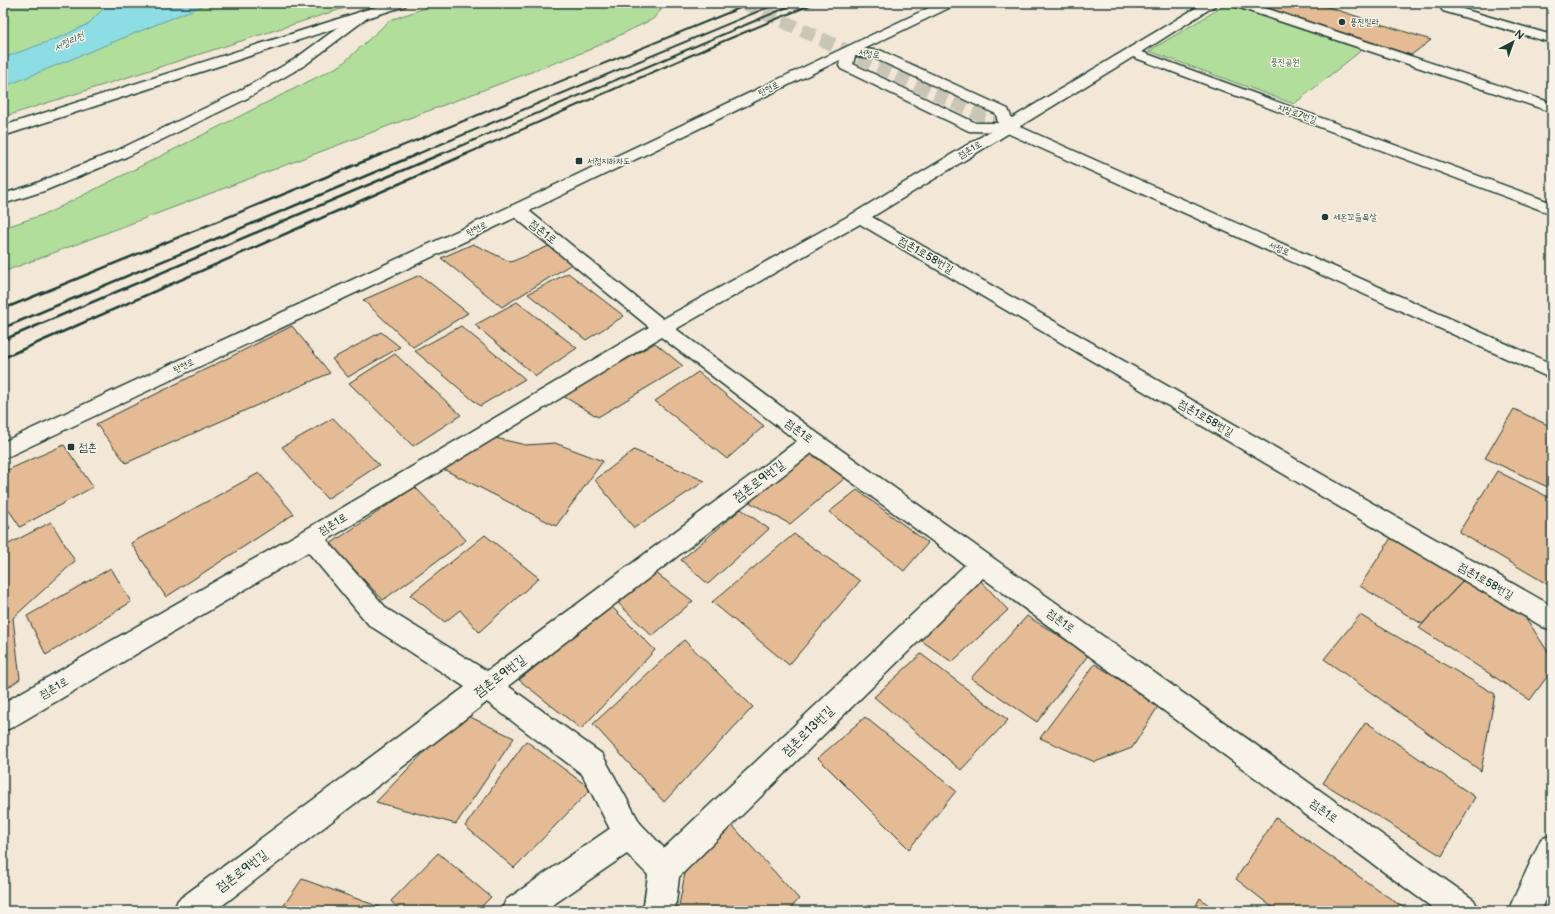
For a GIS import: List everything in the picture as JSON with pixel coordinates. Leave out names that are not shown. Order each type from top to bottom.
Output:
[{"type":"street","points":[[3,131],[401,3]]},
{"type":"street","name":"탄현로","points":[[3,451],[517,210],[949,3]]},
{"type":"street","points":[[1131,52],[1213,3]]},
{"type":"street","points":[[1238,3],[1552,108]]},
{"type":"street","points":[[1453,3],[1447,8],[1552,39]]},
{"type":"street","points":[[3,199],[38,188],[120,154],[239,98],[300,62],[363,15]]},
{"type":"street","name":"서정로","points":[[1007,127],[1003,112],[878,54],[849,51],[846,66],[974,128],[1007,127],[1552,372]]},
{"type":"street","name":"점촌1로","points":[[3,718],[311,538],[662,328],[860,217],[1131,52]]},
{"type":"street","name":"지장로7번길","points":[[1131,52],[1552,210]]},
{"type":"street","name":"점촌1로","points":[[517,210],[662,328],[812,441],[1463,911]]},
{"type":"street","name":"점촌1로58번길","points":[[860,217],[1552,619]]},
{"type":"street","name":"점촌로9번길","points":[[189,911],[812,441]]},
{"type":"street","points":[[311,538],[378,616],[487,686],[592,764],[629,834],[664,870],[659,911]]},
{"type":"street","name":"점촌로13번길","points":[[664,870],[982,564]]},
{"type":"street","points":[[517,911],[629,834]]},
{"type":"street","points":[[1524,911],[1552,850]]},
{"type":"green space","points":[[3,3],[360,3],[3,117]]},
{"type":"green space","points":[[440,3],[667,3],[653,19],[589,50],[3,272],[3,228],[48,213],[341,65],[390,20]]},
{"type":"green space","name":"풍진공원","points":[[1227,4],[1363,49],[1294,104],[1149,51]]},
{"type":"water","name":"서정리천","points":[[109,3],[209,3],[3,87],[3,58],[61,37],[88,24]]},
{"type":"building","name":"풍진빌라","points":[[1315,3],[1431,40],[1411,55],[1256,4]]},
{"type":"building","points":[[473,244],[511,262],[549,246],[578,260],[502,307],[441,258]]},
{"type":"building","points":[[568,273],[624,316],[586,340],[528,294]]},
{"type":"building","points":[[420,275],[468,313],[413,347],[363,300]]},
{"type":"building","points":[[517,302],[577,348],[536,376],[475,325]]},
{"type":"building","points":[[292,326],[330,373],[126,463],[96,424]]},
{"type":"building","points":[[461,326],[525,379],[480,406],[415,351]]},
{"type":"building","points":[[381,332],[400,347],[348,377],[332,359]]},
{"type":"building","points":[[655,343],[683,366],[598,417],[563,396]]},
{"type":"building","points":[[395,354],[461,415],[413,446],[349,383]]},
{"type":"building","points":[[698,372],[764,426],[727,459],[655,401]]},
{"type":"building","points":[[1514,409],[1552,427],[1552,489],[1485,458]]},
{"type":"building","points":[[333,418],[379,465],[327,499],[282,447]]},
{"type":"building","points":[[491,437],[526,445],[555,443],[603,461],[556,526],[439,467]]},
{"type":"building","points":[[64,445],[93,487],[20,527],[3,501],[3,472]]},
{"type":"building","points":[[634,450],[705,481],[634,528],[595,480]]},
{"type":"building","points":[[808,452],[845,478],[790,524],[749,502]]},
{"type":"building","points":[[1497,471],[1552,499],[1552,587],[1459,532]]},
{"type":"building","points":[[259,473],[294,514],[166,597],[131,543]]},
{"type":"building","points":[[415,487],[466,540],[383,600],[330,544]]},
{"type":"building","points":[[857,490],[928,543],[904,571],[829,512]]},
{"type":"building","points":[[741,509],[769,529],[708,584],[681,560]]},
{"type":"building","points":[[3,517],[10,528],[3,532]]},
{"type":"building","points":[[51,522],[75,561],[13,618],[20,679],[3,691],[3,547]]},
{"type":"building","points":[[794,534],[860,581],[789,665],[712,602]]},
{"type":"building","points":[[485,535],[539,578],[479,632],[460,610],[445,622],[410,595]]},
{"type":"building","points":[[1391,538],[1464,580],[1422,624],[1360,586]]},
{"type":"building","points":[[111,568],[131,602],[46,655],[27,616]]},
{"type":"building","points":[[652,570],[693,601],[652,636],[616,601]]},
{"type":"building","points":[[1464,580],[1524,615],[1552,658],[1552,670],[1530,700],[1419,628]]},
{"type":"building","points":[[981,581],[1008,610],[952,662],[919,639]]},
{"type":"building","points":[[611,606],[655,650],[581,729],[519,680]]},
{"type":"building","points":[[1360,615],[1495,694],[1481,771],[1324,659]]},
{"type":"building","points":[[1027,616],[1089,654],[1037,722],[971,678]]},
{"type":"building","points":[[684,640],[753,707],[664,802],[593,724]]},
{"type":"building","points":[[921,654],[1008,720],[961,770],[874,697]]},
{"type":"building","points":[[1095,664],[1159,705],[1132,748],[1095,762],[1040,738]]},
{"type":"building","points":[[462,713],[514,738],[456,824],[376,802]]},
{"type":"building","points":[[865,717],[956,791],[909,849],[818,758]]},
{"type":"building","points":[[1366,722],[1475,797],[1442,856],[1323,783]]},
{"type":"building","points":[[526,741],[591,789],[514,868],[465,826]]},
{"type":"building","points":[[1276,818],[1408,911],[1277,911],[1236,879]]},
{"type":"building","points":[[732,825],[799,899],[788,911],[678,911],[686,868]]},
{"type":"building","points":[[438,853],[491,897],[477,911],[400,911],[391,901]]},
{"type":"building","points":[[302,879],[391,911],[280,911]]},
{"type":"building","points":[[1200,898],[1216,911],[1193,911]]},
{"type":"tunnel","points":[[745,3],[1007,127]]},
{"type":"railway","points":[[380,155],[752,3]]},
{"type":"railway","points":[[415,155],[778,3]]},
{"type":"railway","points":[[439,155],[797,3]]},
{"type":"railway","points":[[464,155],[719,43],[815,3]]},
{"type":"railway","points":[[3,309],[382,154]]},
{"type":"railway","points":[[3,328],[418,154]]},
{"type":"railway","points":[[3,340],[441,154]]},
{"type":"railway","points":[[19,351],[467,154]]},
{"type":"railway","points":[[3,358],[21,350]]},
{"type":"place","name":"풍진빌라","points":[[1342,22]]},
{"type":"place","name":"서정지하차도","points":[[579,161]]},
{"type":"place","name":"세온꼬들목살","points":[[1325,217]]},
{"type":"place","name":"점촌","points":[[71,447]]}]
